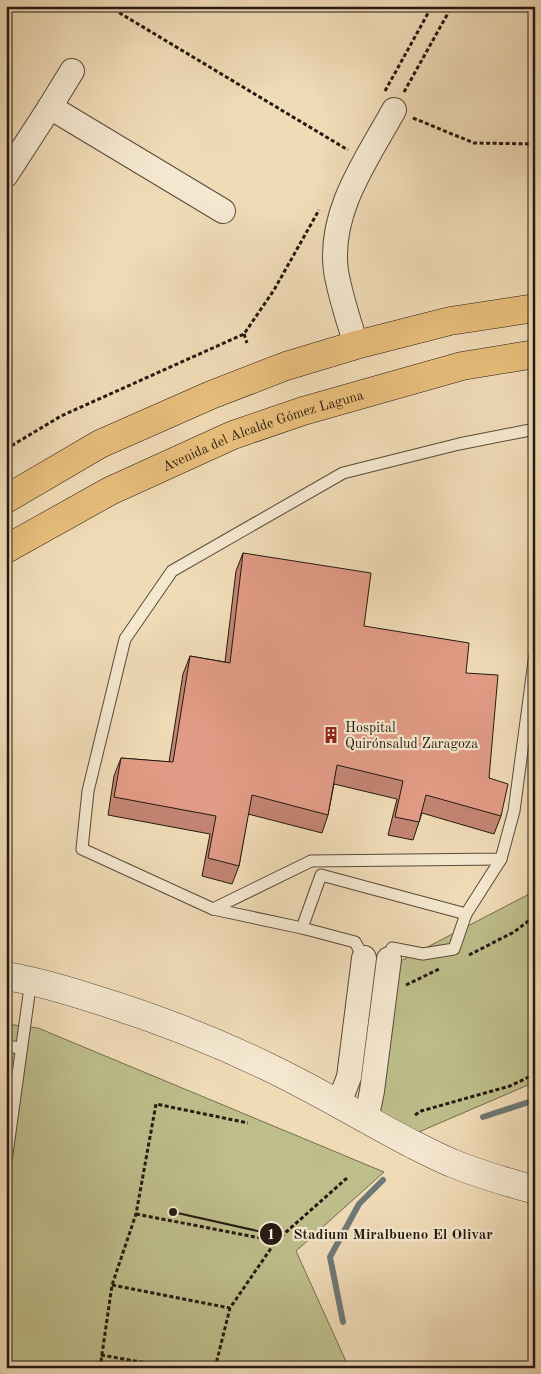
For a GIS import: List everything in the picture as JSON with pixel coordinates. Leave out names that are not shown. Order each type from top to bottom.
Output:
[{"type":"main road","points":[[6,499],[100,444],[211,394],[286,366],[356,345],[450,321],[535,308]]},
{"type":"main road","name":"Avenida del Alcalde Gómez Laguna","points":[[6,549],[110,492],[233,435],[303,411],[462,366],[535,354]]},
{"type":"street","points":[[6,175],[72,71]]},
{"type":"street","points":[[356,345],[341,295],[336,269],[337,228],[342,209],[389,101]]},
{"type":"street","points":[[50,107],[223,211]]},
{"type":"street","points":[[339,1103],[349,1077],[364,958]]},
{"type":"street","points":[[366,1120],[372,1091],[389,959]]},
{"type":"street","points":[[19,978],[117,1006],[190,1031],[264,1065],[339,1103],[366,1120],[452,1163],[535,1190]]},
{"type":"lane","points":[[364,958],[355,942],[302,928],[213,909],[82,849],[88,791],[125,639],[172,571],[343,472],[459,444],[535,429]]},
{"type":"lane","points":[[389,959],[392,948],[423,954],[454,949],[466,914],[501,859],[514,811],[535,654]]},
{"type":"lane","points":[[213,909],[311,861],[501,859]]},
{"type":"lane","points":[[302,928],[321,875],[466,914]]},
{"type":"lane","points":[[6,1161],[24,1030],[19,978]]},
{"type":"lane","points":[[6,1046],[21,1048]]},
{"type":"path","points":[[108,6],[351,152]]},
{"type":"path","points":[[389,101],[432,6]]},
{"type":"path","points":[[389,101],[452,6]]},
{"type":"path","points":[[389,101],[474,143],[535,144]]},
{"type":"path","points":[[6,449],[61,416],[244,334],[274,290],[322,204]]},
{"type":"path","points":[[244,334],[247,343]]},
{"type":"path","points":[[415,1115],[421,1111],[510,1086],[535,1074]]},
{"type":"path","points":[[100,1368],[112,1285],[136,1214],[156,1104],[248,1122]]},
{"type":"path","points":[[214,1368],[230,1308],[276,1241],[347,1178]]},
{"type":"path","points":[[136,1214],[276,1241]]},
{"type":"path","points":[[112,1285],[230,1308]]},
{"type":"path","points":[[101,1355],[175,1368]]},
{"type":"green space","points":[[535,891],[535,1082],[391,1144],[366,1128],[391,966]]},
{"type":"green space","points":[[6,1024],[38,1028],[384,1172],[296,1251],[349,1368],[6,1368]]},
{"type":"building","name":"Hospital Quirónsalud Zaragoza","points":[[243,553],[371,573],[364,626],[469,643],[466,673],[498,675],[489,778],[508,784],[501,816],[426,795],[419,822],[395,817],[403,781],[337,765],[328,815],[252,795],[239,866],[208,858],[216,816],[114,797],[121,758],[173,762],[190,656],[230,663]]},
{"type":"waterway","points":[[483,1117],[535,1100]]},
{"type":"waterway","points":[[343,1322],[330,1257],[359,1204],[383,1180]]},
{"type":"place","name":"Hospital Quirónsalud Zaragoza","points":[[331,735]]},
{"type":"place","name":"Stadium Miralbueno El Olivar","points":[[173,1212]]}]
